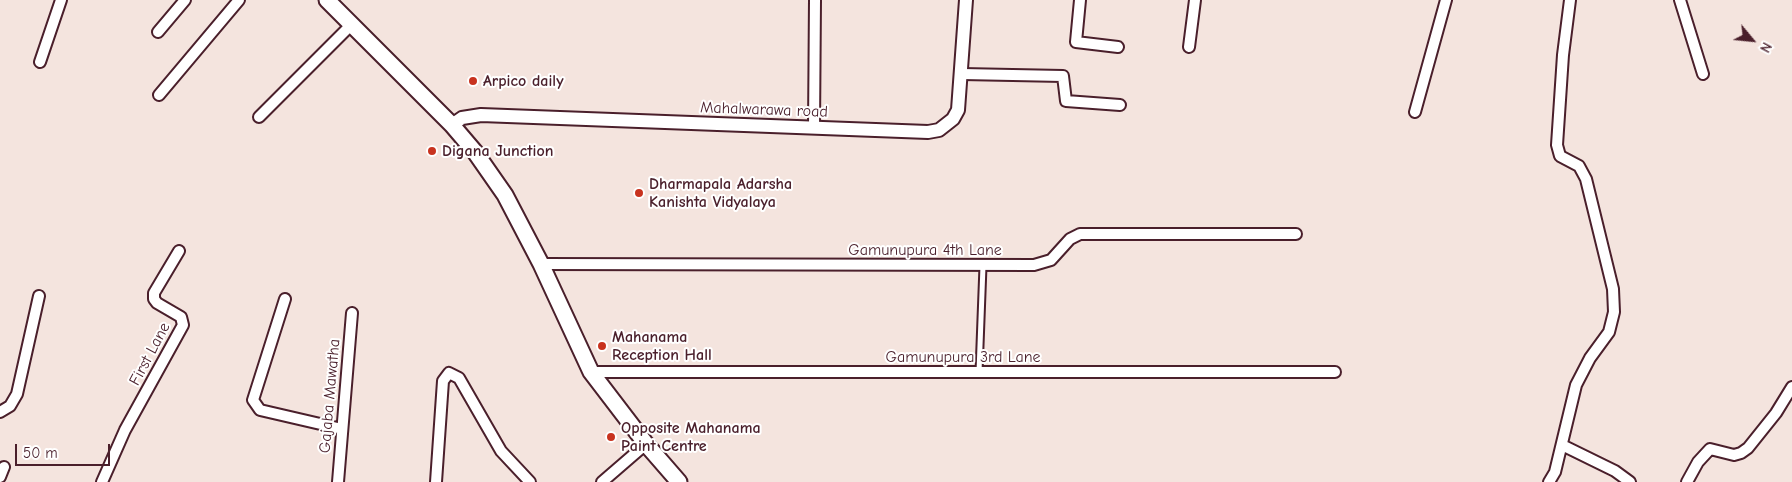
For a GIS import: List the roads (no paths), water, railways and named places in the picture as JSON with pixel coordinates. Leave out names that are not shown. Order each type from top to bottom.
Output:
[{"type":"main road","points":[[327,0],[452,125],[475,152],[505,195],[541,264],[591,372],[646,444],[679,482]]},
{"type":"street","points":[[40,62],[61,0]]},
{"type":"street","points":[[158,32],[185,0]]},
{"type":"street","points":[[159,95],[239,0]]},
{"type":"street","points":[[814,128],[815,0]]},
{"type":"street","name":"Mahalwarawa road","points":[[452,125],[462,118],[481,115],[928,132],[939,130],[954,119],[958,110],[966,0]]},
{"type":"street","points":[[1080,0],[1076,42],[1118,47]]},
{"type":"street","points":[[1188,47],[1195,0]]},
{"type":"street","points":[[1415,112],[1446,0]]},
{"type":"street","points":[[1549,482],[1555,472],[1569,408],[1576,386],[1590,358],[1609,332],[1614,312],[1613,289],[1586,179],[1579,166],[1560,156],[1556,145],[1563,55],[1570,0]]},
{"type":"street","points":[[1680,0],[1703,74]]},
{"type":"street","points":[[259,116],[351,24]]},
{"type":"street","points":[[962,74],[1063,76],[1066,101],[1120,105]]},
{"type":"street","name":"Gamunupura 4th Lane","points":[[541,264],[1034,266],[1051,260],[1070,239],[1080,234],[1296,234]]},
{"type":"street","name":"First Lane","points":[[102,482],[125,430],[183,326],[181,318],[157,303],[154,299],[154,293],[179,251]]},
{"type":"street","points":[[0,412],[10,406],[17,394],[39,296]]},
{"type":"street","points":[[285,299],[253,400],[260,410],[342,429]]},
{"type":"street","name":"Gajaba Mawatha","points":[[338,482],[352,313]]},
{"type":"street","name":"Gamunupura 3rd Lane","points":[[591,372],[1335,372]]},
{"type":"street","points":[[436,482],[444,381],[449,373],[459,378],[501,450],[530,482]]},
{"type":"street","points":[[1687,482],[1698,462],[1710,449],[1734,455],[1748,448],[1776,413],[1792,387]]},
{"type":"street","points":[[602,482],[646,444]]},
{"type":"street","points":[[1562,445],[1615,471],[1630,482]]},
{"type":"lane","points":[[979,372],[983,266]]},
{"type":"place","name":"Arpico daily","points":[[473,81]]},
{"type":"place","name":"Digana Junction","points":[[432,151]]},
{"type":"place","name":"Dharmapala Adarsha Kanishta Vidyalaya","points":[[639,193]]},
{"type":"place","name":"Mahanama Reception Hall","points":[[602,346]]},
{"type":"place","name":"Opposite Mahanama Paint Centre","points":[[611,437]]}]
